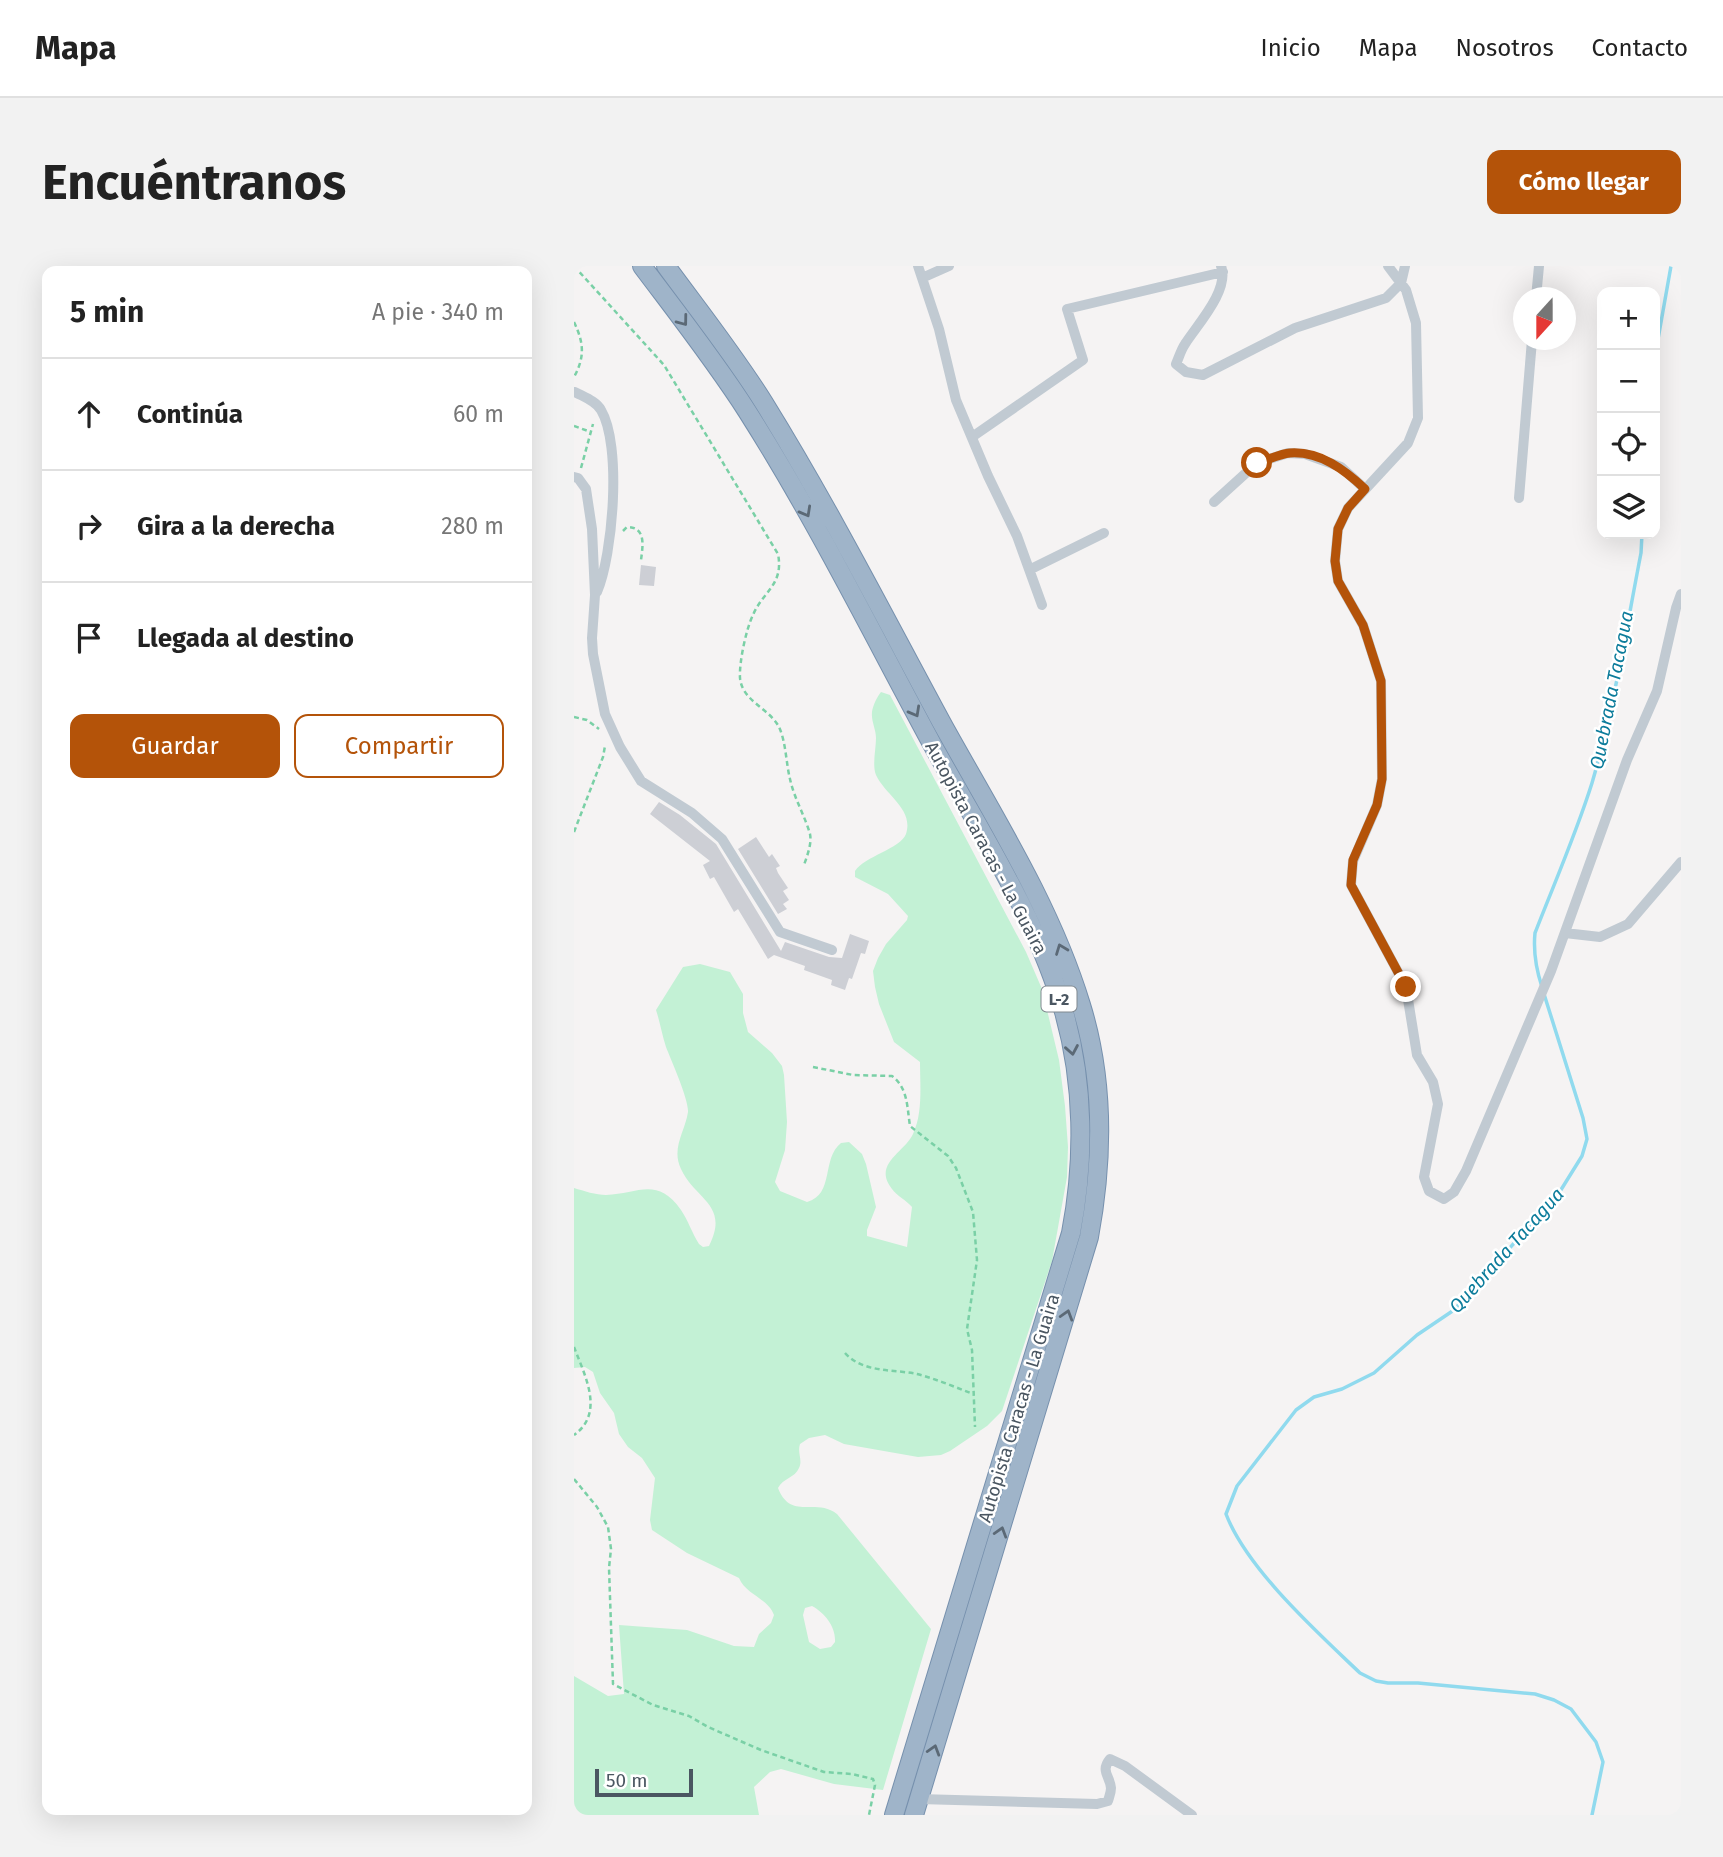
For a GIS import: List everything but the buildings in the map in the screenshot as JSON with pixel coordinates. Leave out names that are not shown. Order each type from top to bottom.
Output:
[{"type":"highway","name":"Autopista Caracas - La Guaira","points":[[642,266],[711,358],[799,498],[1026,915],[1063,1011],[1075,1066],[1079,1101],[1080,1164],[1071,1233],[894,1815]]},
{"type":"highway","name":"Autopista Caracas - La Guaira","points":[[666,266],[763,402],[815,489],[1043,907],[1081,1005],[1093,1063],[1098,1100],[1099,1166],[1096,1203],[1089,1237],[1069,1311],[916,1807]]},
{"type":"street","points":[[918,266],[939,329],[957,400],[1031,569],[1042,605]]},
{"type":"street","points":[[922,278],[949,266]]},
{"type":"street","points":[[1388,266],[1406,290],[1416,323],[1418,418],[1409,443],[1348,508],[1338,529],[1335,561],[1338,581],[1363,625],[1381,681],[1382,779],[1377,805],[1353,860],[1351,885],[1406,987],[1417,1055],[1433,1082],[1438,1104],[1424,1177],[1429,1191],[1444,1199],[1454,1192],[1466,1171],[1552,971],[1627,760],[1657,691],[1681,594]]},
{"type":"street","points":[[972,437],[1083,360],[1067,309],[1222,269],[1214,303],[1184,346],[1176,364],[1186,372],[1203,375],[1294,328],[1386,298],[1401,283],[1405,266]]},
{"type":"street","points":[[1537,287],[1539,266]]},
{"type":"street","points":[[1519,498],[1531,350]]},
{"type":"street","points":[[575,392],[600,407],[610,437],[613,457],[607,558],[605,572],[595,595]]},
{"type":"street","points":[[1214,502],[1257,463],[1288,453],[1305,454],[1341,467],[1365,489]]},
{"type":"street","points":[[576,478],[586,489],[591,512],[595,595],[593,654],[609,728],[641,781],[692,813],[722,839],[780,932],[832,950]]},
{"type":"street","points":[[1031,569],[1104,533]]},
{"type":"street","points":[[1565,933],[1600,937],[1628,924],[1681,862]]},
{"type":"street","points":[[916,1807],[1097,1804],[1108,1801],[1111,1788],[1105,1775],[1105,1764],[1110,1759],[1125,1766],[1192,1815]]},
{"type":"path","points":[[574,266],[576,273],[664,365],[778,554],[780,564],[776,580],[754,613],[747,631],[740,678],[752,701],[771,716],[780,728],[790,781],[810,836],[803,865]]},
{"type":"path","points":[[574,322],[584,350],[575,377]]},
{"type":"path","points":[[576,478],[594,422]]},
{"type":"path","points":[[574,426],[591,432]]},
{"type":"path","points":[[621,533],[627,527],[635,527],[641,532],[641,560]]},
{"type":"path","points":[[574,717],[587,720],[597,728],[609,728],[603,757],[574,832]]},
{"type":"path","points":[[813,1067],[853,1075],[892,1076],[902,1085],[910,1126],[948,1156],[956,1168],[973,1212],[976,1240],[977,1260],[967,1329],[972,1350],[975,1427]]},
{"type":"path","points":[[574,1347],[591,1401],[591,1414],[584,1428],[574,1435]]},
{"type":"path","points":[[845,1353],[852,1361],[870,1367],[914,1374],[973,1394]]},
{"type":"path","points":[[574,1479],[597,1507],[608,1527],[611,1549],[609,1568],[613,1684],[653,1705],[689,1716],[761,1750],[824,1772],[873,1779],[875,1785],[869,1815]]},
{"type":"green space","points":[[881,692],[890,695],[1026,952],[1042,989],[1059,1060],[1068,1147],[1067,1177],[1052,1261],[1002,1411],[987,1426],[950,1451],[941,1455],[918,1457],[844,1444],[825,1435],[809,1438],[800,1444],[800,1465],[797,1471],[778,1488],[790,1504],[820,1507],[837,1514],[931,1629],[883,1790],[834,1784],[781,1769],[770,1772],[754,1787],[759,1815],[574,1815],[574,1676],[608,1696],[624,1694],[619,1625],[687,1630],[734,1646],[754,1647],[759,1634],[771,1623],[774,1615],[767,1604],[747,1589],[739,1578],[687,1553],[652,1530],[650,1520],[655,1478],[642,1458],[628,1447],[619,1434],[614,1413],[600,1393],[593,1372],[585,1367],[574,1368],[574,1188],[606,1195],[655,1190],[664,1193],[681,1210],[703,1247],[709,1246],[714,1232],[713,1211],[687,1179],[678,1161],[678,1147],[688,1106],[666,1047],[656,1010],[683,967],[700,964],[730,972],[743,994],[743,1013],[748,1032],[772,1053],[782,1066],[787,1122],[785,1150],[775,1182],[780,1191],[807,1202],[816,1198],[825,1184],[835,1150],[841,1143],[849,1142],[862,1154],[876,1207],[867,1236],[907,1247],[912,1207],[892,1189],[886,1172],[892,1159],[909,1141],[916,1126],[920,1099],[920,1062],[894,1042],[879,1004],[873,971],[886,944],[908,916],[888,894],[855,877],[855,871],[860,866],[897,844],[906,834],[906,817],[903,810],[880,783],[875,771],[876,738],[872,712]],"holes":[[[812,1606],[829,1621],[834,1631],[835,1642],[831,1647],[820,1649],[809,1642],[803,1615],[805,1608]]]},
{"type":"waterway","name":"Quebrada Tacagua","points":[[1656,350],[1671,266]]},
{"type":"waterway","name":"Quebrada Tacagua","points":[[1542,987],[1535,961],[1535,933],[1579,821],[1600,755],[1625,640],[1642,539]]},
{"type":"waterway","name":"Quebrada Tacagua","points":[[1544,994],[1583,1118],[1587,1139],[1582,1156],[1559,1193],[1454,1310],[1417,1335],[1374,1373],[1342,1389],[1314,1397],[1296,1410],[1237,1486],[1226,1514],[1236,1535],[1266,1578],[1360,1673],[1376,1681],[1388,1683],[1418,1683],[1535,1694],[1571,1709],[1596,1742],[1603,1762],[1592,1815]]},
{"type":"route","points":[[1257,463],[1288,453],[1305,454],[1341,467],[1365,489],[1348,508],[1338,529],[1335,561],[1338,581],[1363,625],[1381,681],[1382,779],[1377,805],[1353,860],[1351,885],[1406,987]]}]
